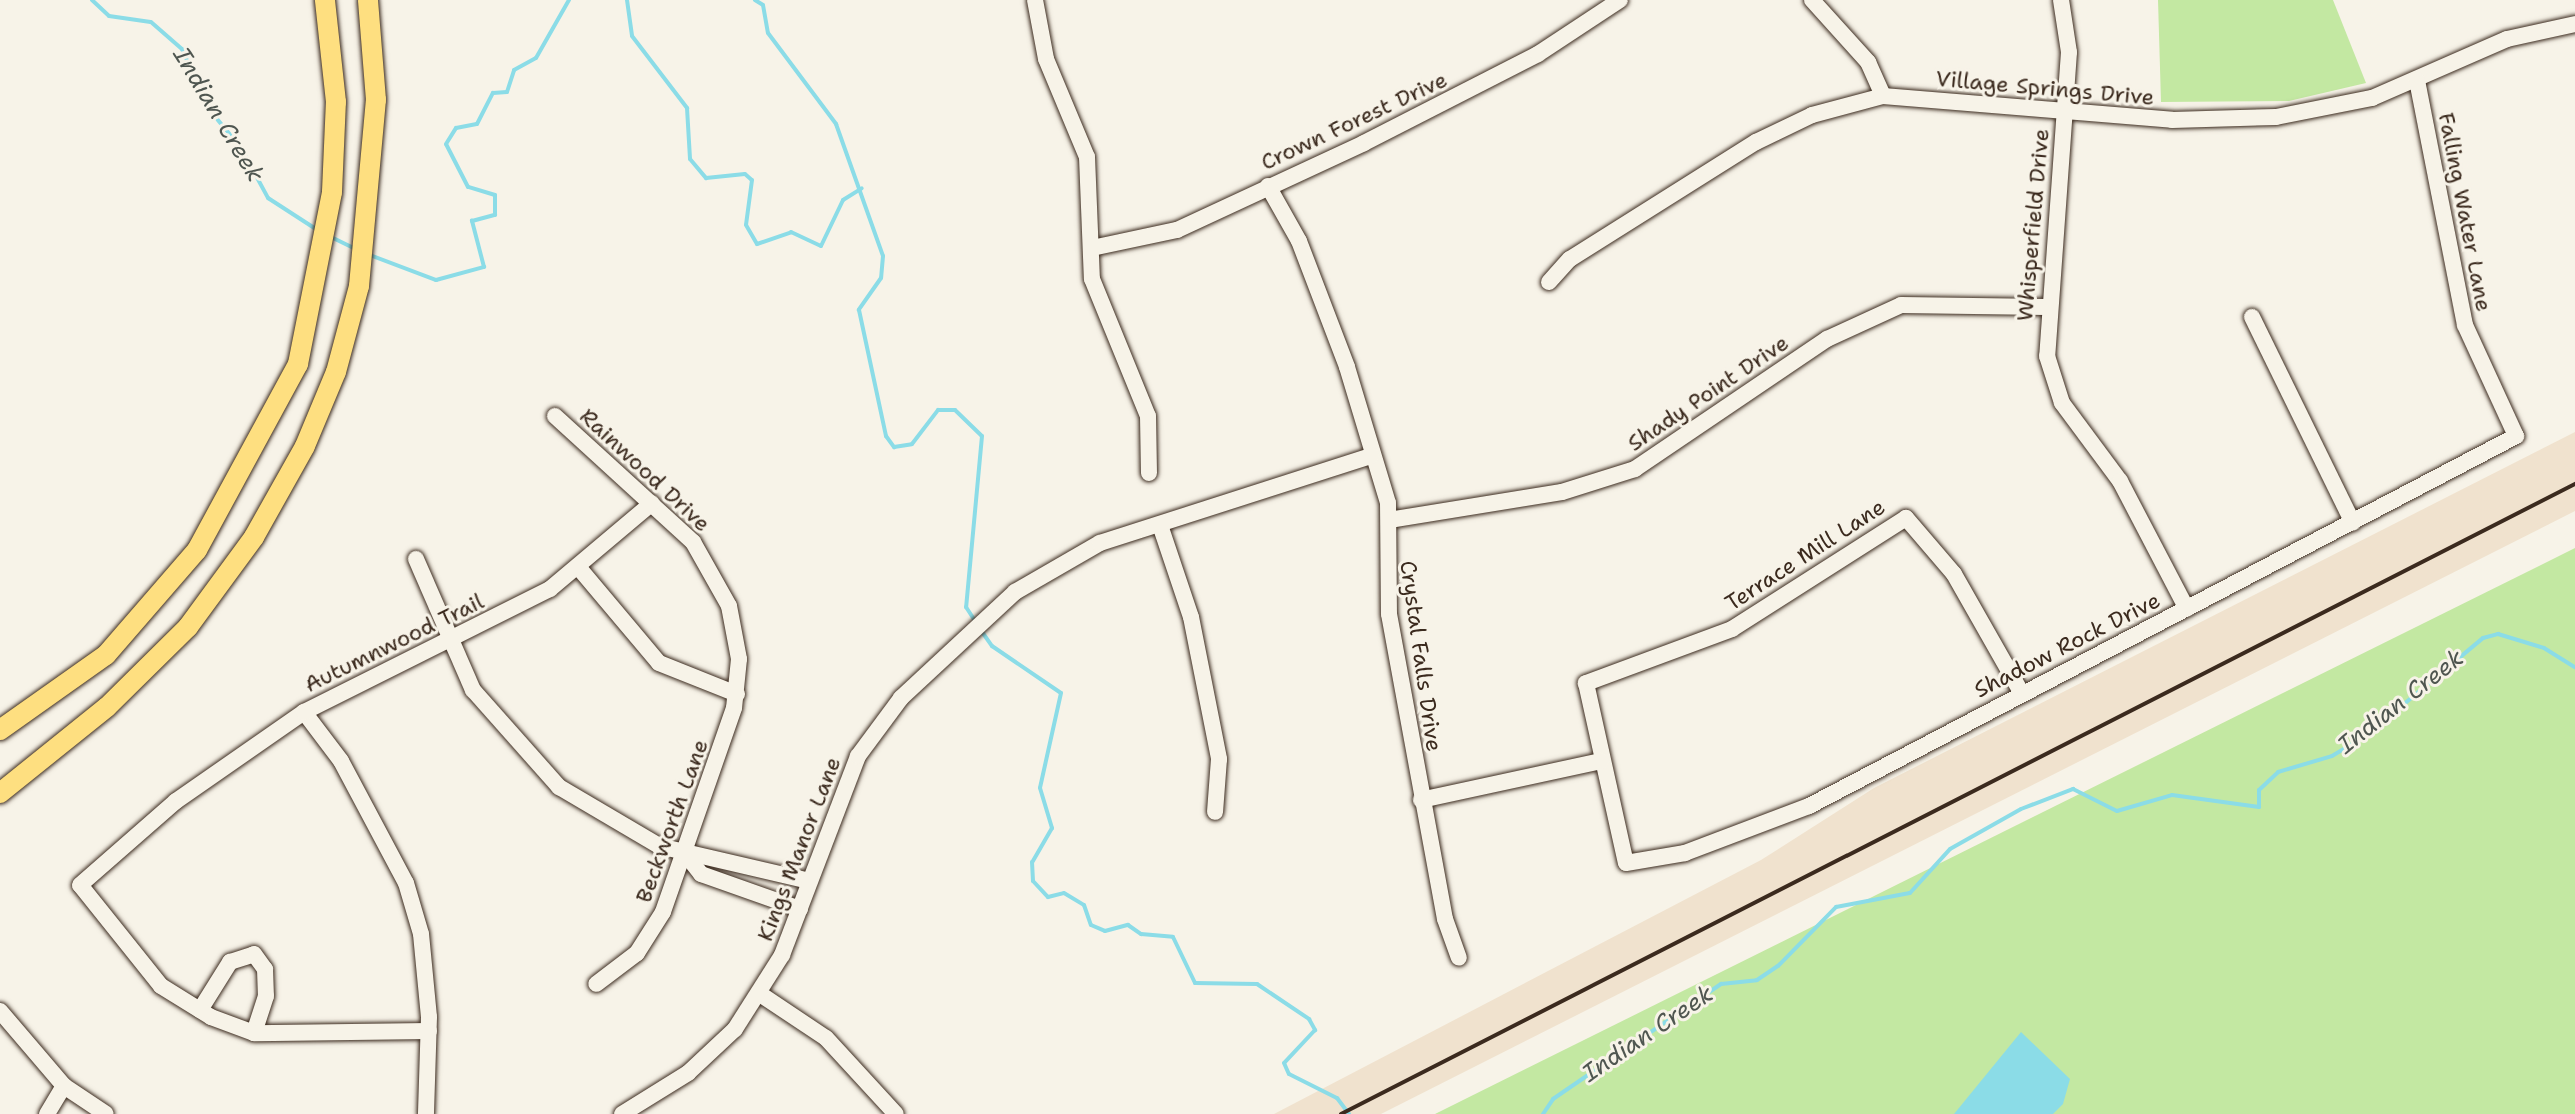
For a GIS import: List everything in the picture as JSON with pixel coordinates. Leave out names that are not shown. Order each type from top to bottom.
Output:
[{"type":"main road","points":[[0,730],[106,655],[197,550],[298,364],[321,267],[332,192],[336,102],[325,0]]},
{"type":"main road","points":[[0,793],[149,668],[225,582],[305,446],[336,372],[359,286],[369,211],[376,100],[368,0]]},
{"type":"street","points":[[1035,0],[1046,59],[1069,112],[1092,190],[1092,248],[1101,308],[1148,416],[1149,473]]},
{"type":"street","name":"Crown Forest Drive","points":[[1092,248],[1177,230],[1504,73],[1620,0]]},
{"type":"street","points":[[1812,0],[1868,62],[1883,96]]},
{"type":"street","name":"Whisperfield Drive","points":[[2061,0],[2069,52],[2046,307],[2047,356],[2062,403],[2120,481],[2187,609]]},
{"type":"street","name":"Village Springs Drive","points":[[1549,282],[1570,259],[1766,137],[1883,96],[2172,120],[2276,117],[2417,81],[2497,43],[2575,24]]},
{"type":"street","name":"Falling Water Lane","points":[[2417,81],[2465,325],[2516,436]]},
{"type":"street","name":"Crystal Falls Drive","points":[[1268,186],[1331,325],[1389,520],[1387,601],[1421,800],[1459,958]]},
{"type":"street","name":"Shady Point Drive","points":[[1389,520],[1562,492],[1635,469],[1827,339],[1901,305],[2046,307]]},
{"type":"street","points":[[2252,317],[2353,523]]},
{"type":"street","name":"Rainwood Drive","points":[[555,416],[693,542],[722,588],[738,643],[737,694]]},
{"type":"street","name":"Shadow Rock Drive","points":[[1601,761],[1626,863],[1685,853],[1765,826],[2516,436]]},
{"type":"street","name":"Kings Manor Lane","points":[[622,1114],[715,1051],[760,994],[800,909],[858,756],[920,678],[1015,592],[1100,543],[1371,456]]},
{"type":"street","name":"Autumnwood Trail","points":[[200,1010],[161,986],[124,948],[80,885],[176,801],[304,712],[446,642],[579,568],[652,503]]},
{"type":"street","name":"Terrace Mill Lane","points":[[1601,761],[1586,683],[1708,641],[1890,525],[1914,519],[1971,600],[2021,692]]},
{"type":"street","points":[[1160,525],[1191,617],[1219,759],[1215,812]]},
{"type":"street","points":[[416,559],[446,642],[490,715],[546,775],[614,825],[687,856],[701,874],[800,909]]},
{"type":"street","points":[[579,568],[659,663],[688,680],[737,694]]},
{"type":"street","name":"Beckworth Lane","points":[[596,984],[652,934],[687,856],[737,694]]},
{"type":"street","points":[[304,712],[341,761],[406,883],[421,934],[429,1031],[426,1114]]},
{"type":"street","points":[[1421,800],[1601,761]]},
{"type":"street","points":[[687,856],[711,853],[809,881]]},
{"type":"street","points":[[254,1033],[266,996],[265,969],[254,954],[230,962],[200,1010],[254,1033],[429,1031]]},
{"type":"street","points":[[760,994],[826,1038],[896,1114]]},
{"type":"street","points":[[0,1011],[86,1108],[106,1114]]},
{"type":"street","points":[[47,1114],[64,1086]]},
{"type":"shaded area","points":[[2575,432],[2575,511],[1381,1114],[1274,1114],[1761,860],[1874,788]]},
{"type":"green space","points":[[2158,0],[2333,0],[2366,83],[2289,101],[2161,102]]},
{"type":"green space","points":[[2575,548],[2575,1114],[1435,1114]]},
{"type":"water","points":[[2021,1032],[2070,1079],[2063,1104],[2053,1114],[1954,1114]]},
{"type":"waterway","name":"Indian Creek","points":[[92,0],[109,16],[151,22],[182,49],[208,108],[241,148],[268,198],[316,229]]},
{"type":"waterway","name":"Indian Creek","points":[[367,254],[436,280],[484,267],[472,221],[495,215],[495,195],[468,187],[446,144],[456,128],[477,124],[493,93],[507,92],[514,70],[536,58],[569,0]]},
{"type":"waterway","name":"Indian Creek","points":[[627,0],[632,36],[687,108],[690,159],[706,178],[745,174],[752,180],[746,225],[757,244],[791,232],[821,246],[843,200],[862,188]]},
{"type":"waterway","name":"Indian Creek","points":[[755,0],[763,5],[768,33],[836,124],[883,256],[881,278],[859,310],[886,436],[894,447],[912,444],[938,410],[955,410],[982,436],[966,607],[975,621]]},
{"type":"waterway","name":"Indian Creek","points":[[331,237],[356,249]]},
{"type":"waterway","name":"Indian Creek","points":[[980,629],[992,646],[1061,693],[1040,788],[1052,828],[1032,862],[1033,881],[1048,897],[1064,893],[1084,905],[1091,925],[1105,931],[1128,925],[1141,934],[1173,937],[1195,983],[1257,984],[1309,1019],[1315,1030],[1284,1063],[1289,1074],[1337,1098],[1349,1114]]},
{"type":"waterway","name":"Indian Creek","points":[[1543,1114],[1553,1099],[1721,984],[1757,980],[1778,966],[1836,907],[1910,893],[1950,849],[2021,809],[2073,789],[2117,811],[2172,795],[2259,807],[2259,790],[2278,772],[2332,756],[2367,735],[2483,638],[2498,634],[2544,648],[2575,667]]},
{"type":"railway","points":[[1341,1114],[2575,484]]}]
